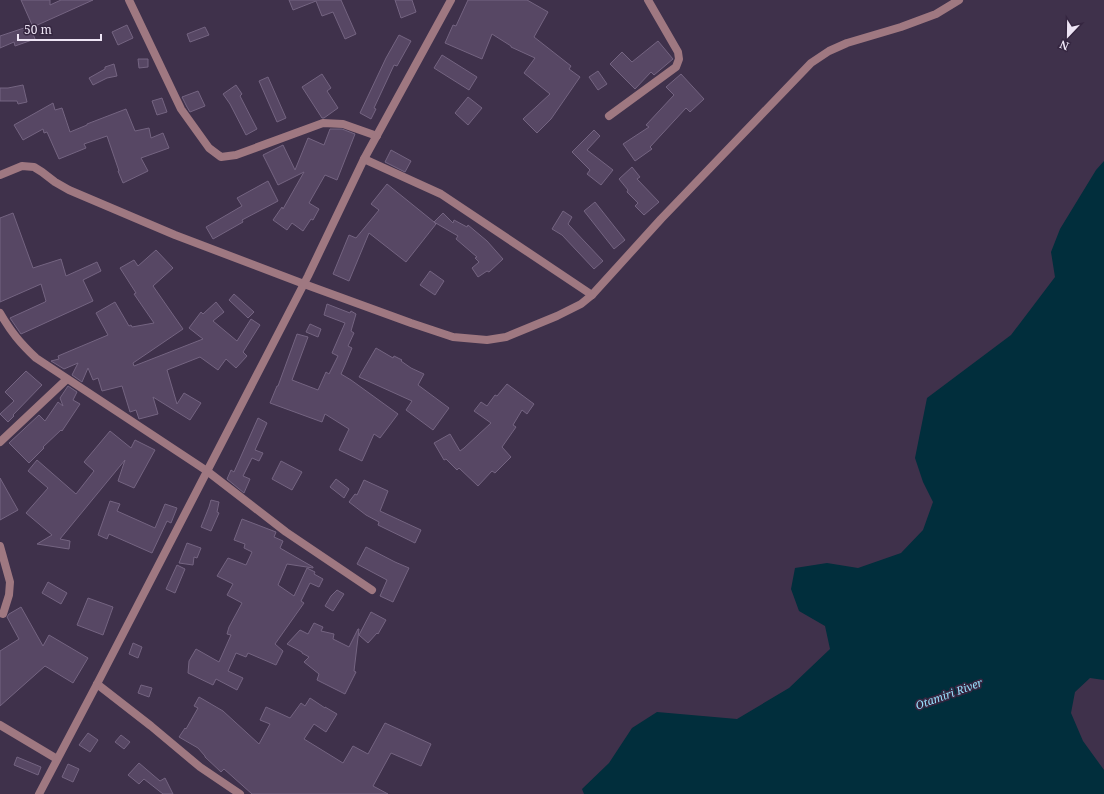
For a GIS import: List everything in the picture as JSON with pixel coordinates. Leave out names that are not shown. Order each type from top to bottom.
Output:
[{"type":"street","points":[[129,0],[182,109],[209,148],[221,157],[236,155],[323,124],[343,124],[377,136]]},
{"type":"street","points":[[39,794],[304,284],[364,159],[451,0]]},
{"type":"street","points":[[609,116],[676,67],[679,59],[678,52],[648,0]]},
{"type":"street","points":[[0,175],[22,166],[34,167],[55,182],[76,193],[175,235],[411,323],[453,337],[486,340],[506,337],[557,316],[581,304],[592,295],[667,213],[811,63],[829,51],[848,43],[900,28],[936,14],[959,0]]},
{"type":"street","points":[[364,159],[441,194],[592,295]]},
{"type":"street","points":[[0,313],[9,329],[21,344],[36,358],[206,471],[286,532],[372,590]]},
{"type":"street","points":[[0,442],[67,379]]},
{"type":"street","points":[[0,546],[10,582],[9,595],[3,614]]},
{"type":"street","points":[[97,684],[200,767],[240,794]]},
{"type":"street","points":[[0,725],[57,759]]},
{"type":"water","name":"Otamiri River","points":[[1104,161],[1104,680],[1090,678],[1075,692],[1071,713],[1083,741],[1104,770],[1104,794],[584,794],[582,789],[609,763],[632,728],[657,712],[737,719],[789,688],[830,649],[825,626],[799,611],[791,589],[795,568],[827,563],[858,568],[901,553],[923,530],[933,502],[923,482],[915,458],[927,398],[1011,335],[1055,277],[1051,252],[1060,229],[1096,170]]},
{"type":"building","points":[[21,0],[50,0],[50,5],[61,0],[93,0],[33,27]]},
{"type":"building","points":[[289,0],[341,0],[356,34],[345,39],[333,12],[322,16],[316,1],[293,10]]},
{"type":"building","points":[[395,0],[412,0],[416,12],[401,18]]},
{"type":"building","points":[[468,0],[527,0],[548,12],[534,37],[571,66],[569,69],[580,77],[551,119],[537,133],[523,119],[550,94],[524,73],[535,58],[511,47],[492,34],[482,59],[445,43],[453,25],[456,26]]},
{"type":"building","points":[[127,25],[133,38],[118,45],[112,32]]},
{"type":"building","points":[[30,26],[35,39],[15,46],[14,42],[0,48],[0,36]]},
{"type":"building","points":[[205,27],[209,35],[190,42],[187,34]]},
{"type":"building","points":[[399,35],[411,41],[397,66],[394,65],[374,108],[376,109],[371,119],[360,113],[386,58]]},
{"type":"building","points":[[658,41],[673,59],[654,75],[651,72],[635,89],[610,64],[622,52],[632,62]]},
{"type":"building","points":[[442,55],[477,77],[469,90],[434,68]]},
{"type":"building","points":[[138,59],[148,59],[148,67],[139,68]]},
{"type":"building","points":[[114,64],[117,76],[107,78],[93,85],[89,78],[105,69],[105,67]]},
{"type":"building","points":[[598,71],[607,84],[598,90],[589,77]]},
{"type":"building","points":[[322,74],[331,88],[327,91],[338,108],[324,118],[322,118],[302,87]]},
{"type":"building","points":[[681,74],[704,99],[690,112],[686,108],[650,147],[652,149],[635,161],[623,144],[649,127],[646,125],[674,95],[666,87]]},
{"type":"building","points":[[268,77],[286,118],[277,122],[259,81]]},
{"type":"building","points":[[23,85],[27,102],[18,104],[17,101],[0,101],[0,88]]},
{"type":"building","points":[[236,85],[242,94],[240,96],[257,129],[246,135],[230,104],[223,94]]},
{"type":"building","points":[[198,91],[205,106],[190,112],[182,97]]},
{"type":"building","points":[[468,97],[482,108],[468,125],[455,113]]},
{"type":"building","points":[[162,98],[167,112],[157,115],[152,101]]},
{"type":"building","points":[[53,103],[55,110],[62,108],[70,132],[126,109],[135,131],[149,128],[151,138],[163,133],[169,148],[141,158],[148,171],[123,183],[107,136],[84,144],[86,148],[59,159],[47,132],[44,133],[43,129],[23,140],[14,125]]},
{"type":"building","points":[[330,129],[342,129],[355,134],[337,180],[325,175],[309,203],[319,209],[313,220],[311,219],[303,231],[292,223],[287,230],[273,220],[282,207],[283,209],[304,172],[278,185],[263,155],[283,145],[295,170],[308,138],[324,145]]},
{"type":"building","points":[[594,130],[600,136],[587,150],[613,170],[601,185],[587,174],[590,170],[572,152]]},
{"type":"building","points":[[391,150],[411,161],[405,172],[385,162]]},
{"type":"building","points":[[632,167],[640,177],[637,179],[659,202],[644,215],[635,206],[638,203],[627,192],[628,190],[619,179]]},
{"type":"building","points":[[268,181],[278,201],[242,220],[243,222],[213,239],[206,227],[242,206],[237,198]]},
{"type":"building","points":[[387,184],[436,224],[406,262],[369,233],[349,281],[333,274],[349,235],[356,238],[379,210],[371,204]]},
{"type":"building","points":[[595,202],[625,240],[614,249],[584,211]]},
{"type":"building","points":[[563,211],[572,217],[568,224],[603,261],[594,269],[562,235],[552,229]]},
{"type":"building","points":[[13,213],[33,268],[61,259],[66,276],[97,262],[101,271],[83,280],[93,301],[21,334],[10,318],[46,301],[41,284],[0,302],[0,218]]},
{"type":"building","points":[[443,213],[453,223],[454,220],[467,227],[468,225],[487,241],[503,259],[489,272],[487,271],[478,277],[472,268],[479,262],[475,258],[477,257],[456,239],[458,236],[434,222]]},
{"type":"building","points":[[156,250],[173,268],[153,286],[183,329],[133,363],[134,366],[203,339],[189,328],[201,312],[203,314],[216,302],[224,312],[213,321],[237,341],[251,319],[260,325],[243,352],[247,356],[236,368],[226,359],[218,370],[200,357],[167,370],[177,404],[184,393],[201,403],[190,420],[153,397],[158,414],[139,419],[136,410],[130,412],[122,386],[102,391],[98,378],[93,380],[88,368],[82,382],[72,375],[78,363],[64,369],[51,361],[59,359],[58,356],[108,335],[96,313],[115,302],[129,326],[131,325],[132,327],[154,323],[134,294],[136,293],[120,268],[134,260],[138,266]]},
{"type":"building","points":[[430,271],[444,281],[435,295],[420,285]]},
{"type":"building","points":[[234,294],[254,312],[248,318],[229,300]]},
{"type":"building","points":[[327,304],[350,313],[351,311],[356,314],[351,331],[354,333],[348,346],[352,348],[341,374],[398,414],[380,438],[374,434],[362,461],[339,450],[349,429],[325,414],[322,422],[270,403],[278,386],[297,334],[308,337],[292,380],[318,390],[326,372],[329,374],[338,356],[332,353],[345,323],[324,315]]},
{"type":"building","points":[[310,324],[321,329],[318,337],[306,332]]},
{"type":"building","points":[[376,348],[393,358],[394,356],[402,360],[401,361],[411,368],[424,374],[418,385],[449,408],[433,430],[406,410],[412,401],[359,377]]},
{"type":"building","points":[[26,371],[42,385],[8,422],[0,414],[14,401],[5,392]]},
{"type":"building","points":[[507,384],[534,404],[527,414],[522,410],[513,425],[516,427],[502,447],[511,457],[495,473],[492,471],[478,486],[459,468],[457,470],[446,459],[444,460],[434,443],[450,434],[460,451],[464,448],[491,423],[474,411],[481,402],[487,406],[495,395],[497,396]]},
{"type":"building","points":[[68,386],[77,392],[73,400],[80,404],[62,431],[61,430],[43,447],[44,448],[29,463],[9,443],[39,415],[45,421],[58,402],[63,406],[60,398]]},
{"type":"building","points":[[258,418],[267,423],[255,450],[263,453],[259,461],[252,458],[243,476],[250,479],[244,493],[227,479],[231,470],[234,472]]},
{"type":"building","points":[[110,431],[131,448],[135,440],[155,450],[134,488],[118,481],[125,460],[60,539],[70,541],[69,549],[37,544],[52,535],[26,513],[48,488],[28,471],[37,460],[76,494],[94,471],[84,462]]},
{"type":"building","points":[[281,461],[302,472],[292,490],[272,479]]},
{"type":"building","points":[[0,478],[18,510],[0,520]]},
{"type":"building","points":[[336,479],[349,489],[344,498],[330,487]]},
{"type":"building","points":[[364,480],[388,491],[380,511],[421,530],[415,543],[378,525],[379,522],[366,515],[349,502],[355,494],[357,495]]},
{"type":"building","points":[[211,500],[219,502],[217,512],[219,513],[211,531],[201,527]]},
{"type":"building","points":[[110,501],[120,504],[117,511],[155,528],[165,504],[177,508],[171,523],[167,521],[152,553],[109,534],[107,539],[98,535]]},
{"type":"building","points":[[242,519],[276,532],[274,537],[283,541],[280,548],[313,567],[287,564],[278,585],[294,596],[307,568],[315,572],[314,574],[323,579],[319,587],[310,583],[301,601],[304,603],[275,644],[283,651],[276,665],[248,653],[246,657],[236,653],[228,671],[243,678],[237,690],[216,679],[213,685],[188,673],[189,661],[196,649],[219,662],[231,635],[227,634],[229,627],[242,603],[227,595],[233,584],[217,576],[228,558],[246,565],[252,552],[244,548],[245,544],[234,540]]},
{"type":"building","points":[[187,543],[201,548],[197,558],[194,557],[193,565],[179,563]]},
{"type":"building","points":[[366,547],[409,568],[393,602],[380,596],[387,580],[357,564]]},
{"type":"building","points":[[177,565],[185,569],[175,593],[166,589]]},
{"type":"building","points":[[48,582],[67,593],[61,604],[42,593]]},
{"type":"building","points":[[337,590],[344,594],[333,611],[325,606]]},
{"type":"building","points":[[88,598],[113,607],[103,635],[77,625]]},
{"type":"building","points":[[21,607],[43,646],[49,635],[88,658],[73,683],[45,666],[0,706],[0,651],[19,639],[7,617],[9,614]]},
{"type":"building","points":[[371,612],[386,620],[378,634],[377,633],[368,643],[359,635]]},
{"type":"building","points":[[314,623],[323,627],[321,631],[334,634],[333,639],[349,647],[359,629],[354,671],[356,672],[345,694],[317,680],[319,674],[304,662],[309,657],[287,644],[300,630],[308,634]]},
{"type":"building","points":[[133,643],[142,647],[138,658],[129,654]]},
{"type":"building","points":[[141,685],[152,688],[149,697],[138,693]]},
{"type":"building","points":[[199,697],[223,711],[259,744],[270,724],[260,720],[266,707],[290,718],[301,703],[305,706],[310,698],[337,714],[326,732],[314,724],[304,739],[343,763],[353,746],[368,754],[385,723],[431,744],[421,766],[391,753],[373,786],[388,794],[252,794],[224,769],[221,772],[198,748],[179,737],[185,728],[186,729],[198,708],[194,706]]},
{"type":"building","points":[[88,733],[98,740],[90,752],[79,745]]},
{"type":"building","points":[[121,735],[130,742],[124,749],[115,742]]},
{"type":"building","points":[[17,757],[41,767],[38,775],[14,765]]},
{"type":"building","points":[[139,763],[160,781],[165,778],[173,794],[163,794],[144,779],[139,784],[128,775]]},
{"type":"building","points":[[68,764],[79,769],[73,782],[62,777]]}]
